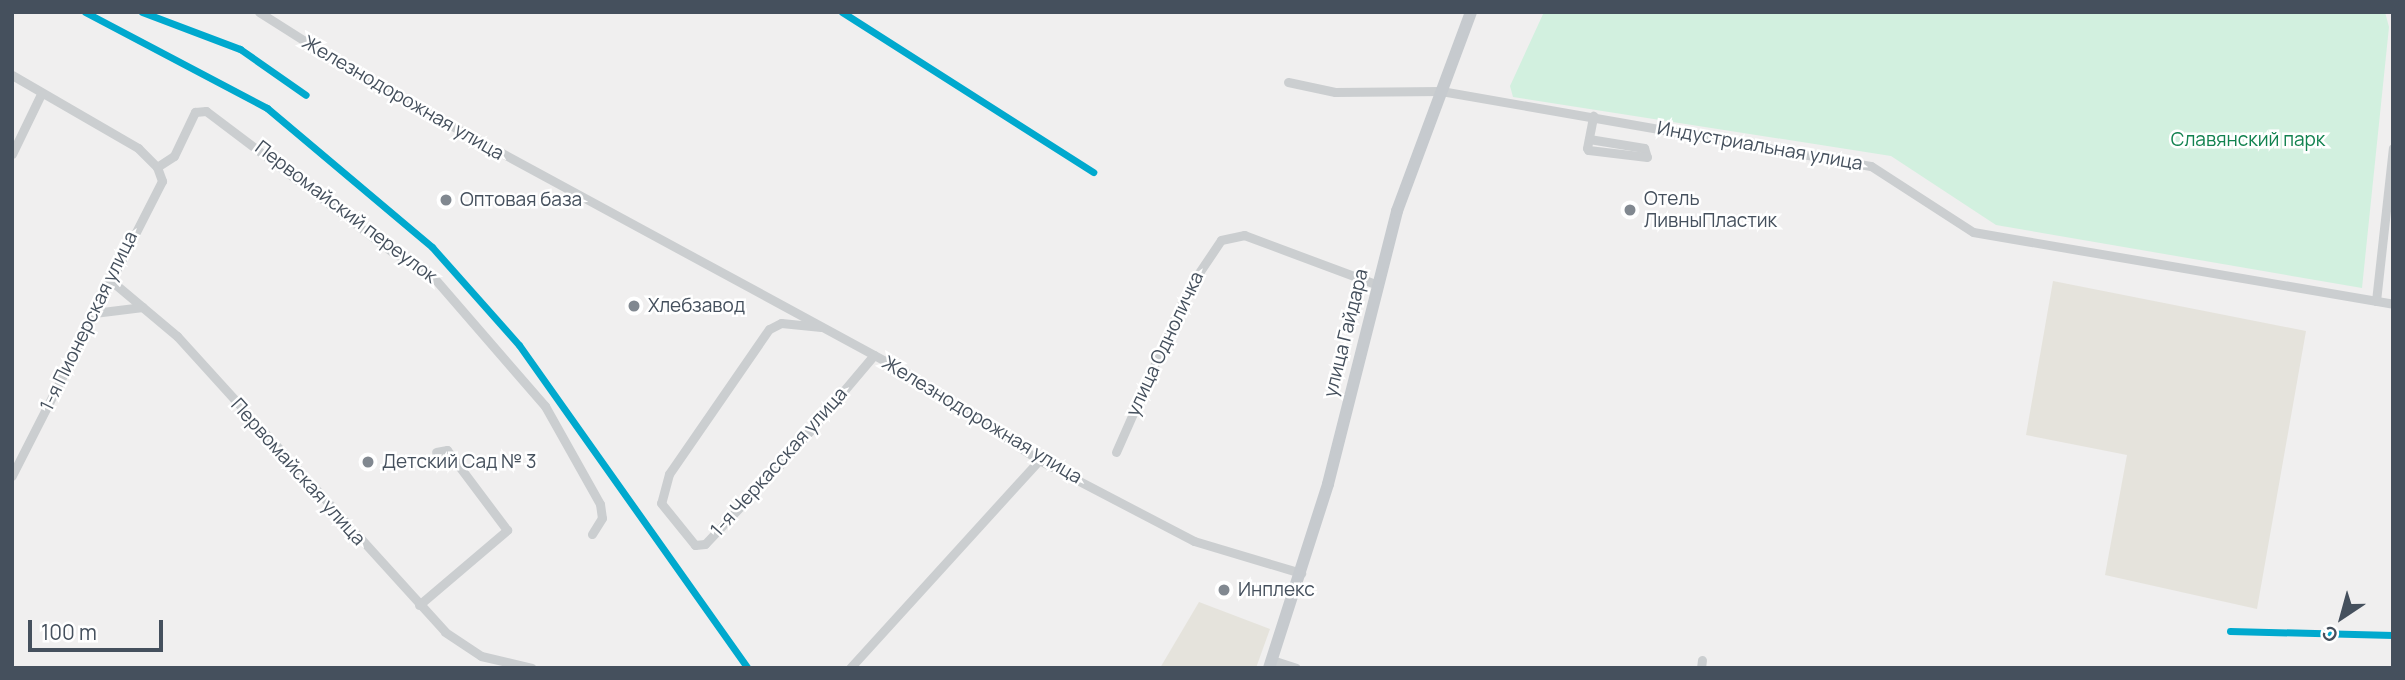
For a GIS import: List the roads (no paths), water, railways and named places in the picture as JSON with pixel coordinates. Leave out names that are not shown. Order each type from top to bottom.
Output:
[{"type":"main road","name":"улица Гайдара","points":[[1270,664],[1300,573],[1397,211],[1471,12]]},
{"type":"street","name":"Железнодорожная улица","points":[[259,12],[513,160],[874,355],[1039,460],[1194,541],[1300,573]]},
{"type":"street","points":[[12,75],[158,167]]},
{"type":"street","name":"Индустриальная улица","points":[[1288,82],[1335,92],[1441,91],[1871,166],[1973,232],[2393,304]]},
{"type":"street","points":[[12,154],[41,94]]},
{"type":"street","name":"Первомайский переулок","points":[[158,167],[174,156],[192,116],[206,111],[394,253],[428,271],[545,407],[600,504],[602,518],[592,534]]},
{"type":"street","points":[[1589,139],[1644,149],[1647,157],[1590,152],[1589,139],[1593,116]]},
{"type":"street","points":[[2376,301],[2393,148]]},
{"type":"street","name":"1-я Пионерская улица","points":[[12,477],[109,279],[160,190],[158,167]]},
{"type":"street","name":"улица Одноличка","points":[[1116,452],[1188,289],[1221,240],[1244,235],[1378,285]]},
{"type":"street","name":"Первомайская улица","points":[[109,279],[177,336],[445,632],[490,659],[532,668]]},
{"type":"street","points":[[94,313],[143,307]]},
{"type":"street","name":"1-я Черкасская улица","points":[[821,327],[781,323],[769,330],[669,474],[661,503],[695,545],[705,544],[764,482],[874,355]]},
{"type":"street","points":[[419,606],[507,530],[447,450],[436,452]]},
{"type":"street","points":[[850,668],[1039,460]]},
{"type":"street","points":[[1270,664],[1296,668]]},
{"type":"railway","points":[[142,12],[240,49],[306,95]]},
{"type":"railway","points":[[842,12],[1093,172]]},
{"type":"railway","points":[[2230,631],[2393,635]]},
{"type":"place","name":"Оптовая база","points":[[446,200]]},
{"type":"place","name":"Отель ЛивныПластик","points":[[1630,210]]},
{"type":"place","name":"Хлебзавод","points":[[634,306]]},
{"type":"place","name":"Детский Сад № 3","points":[[368,462]]},
{"type":"place","name":"Инплекс","points":[[1224,590]]},
{"type":"park label","name":"Славянский парк","points":[[2248,140]]}]
